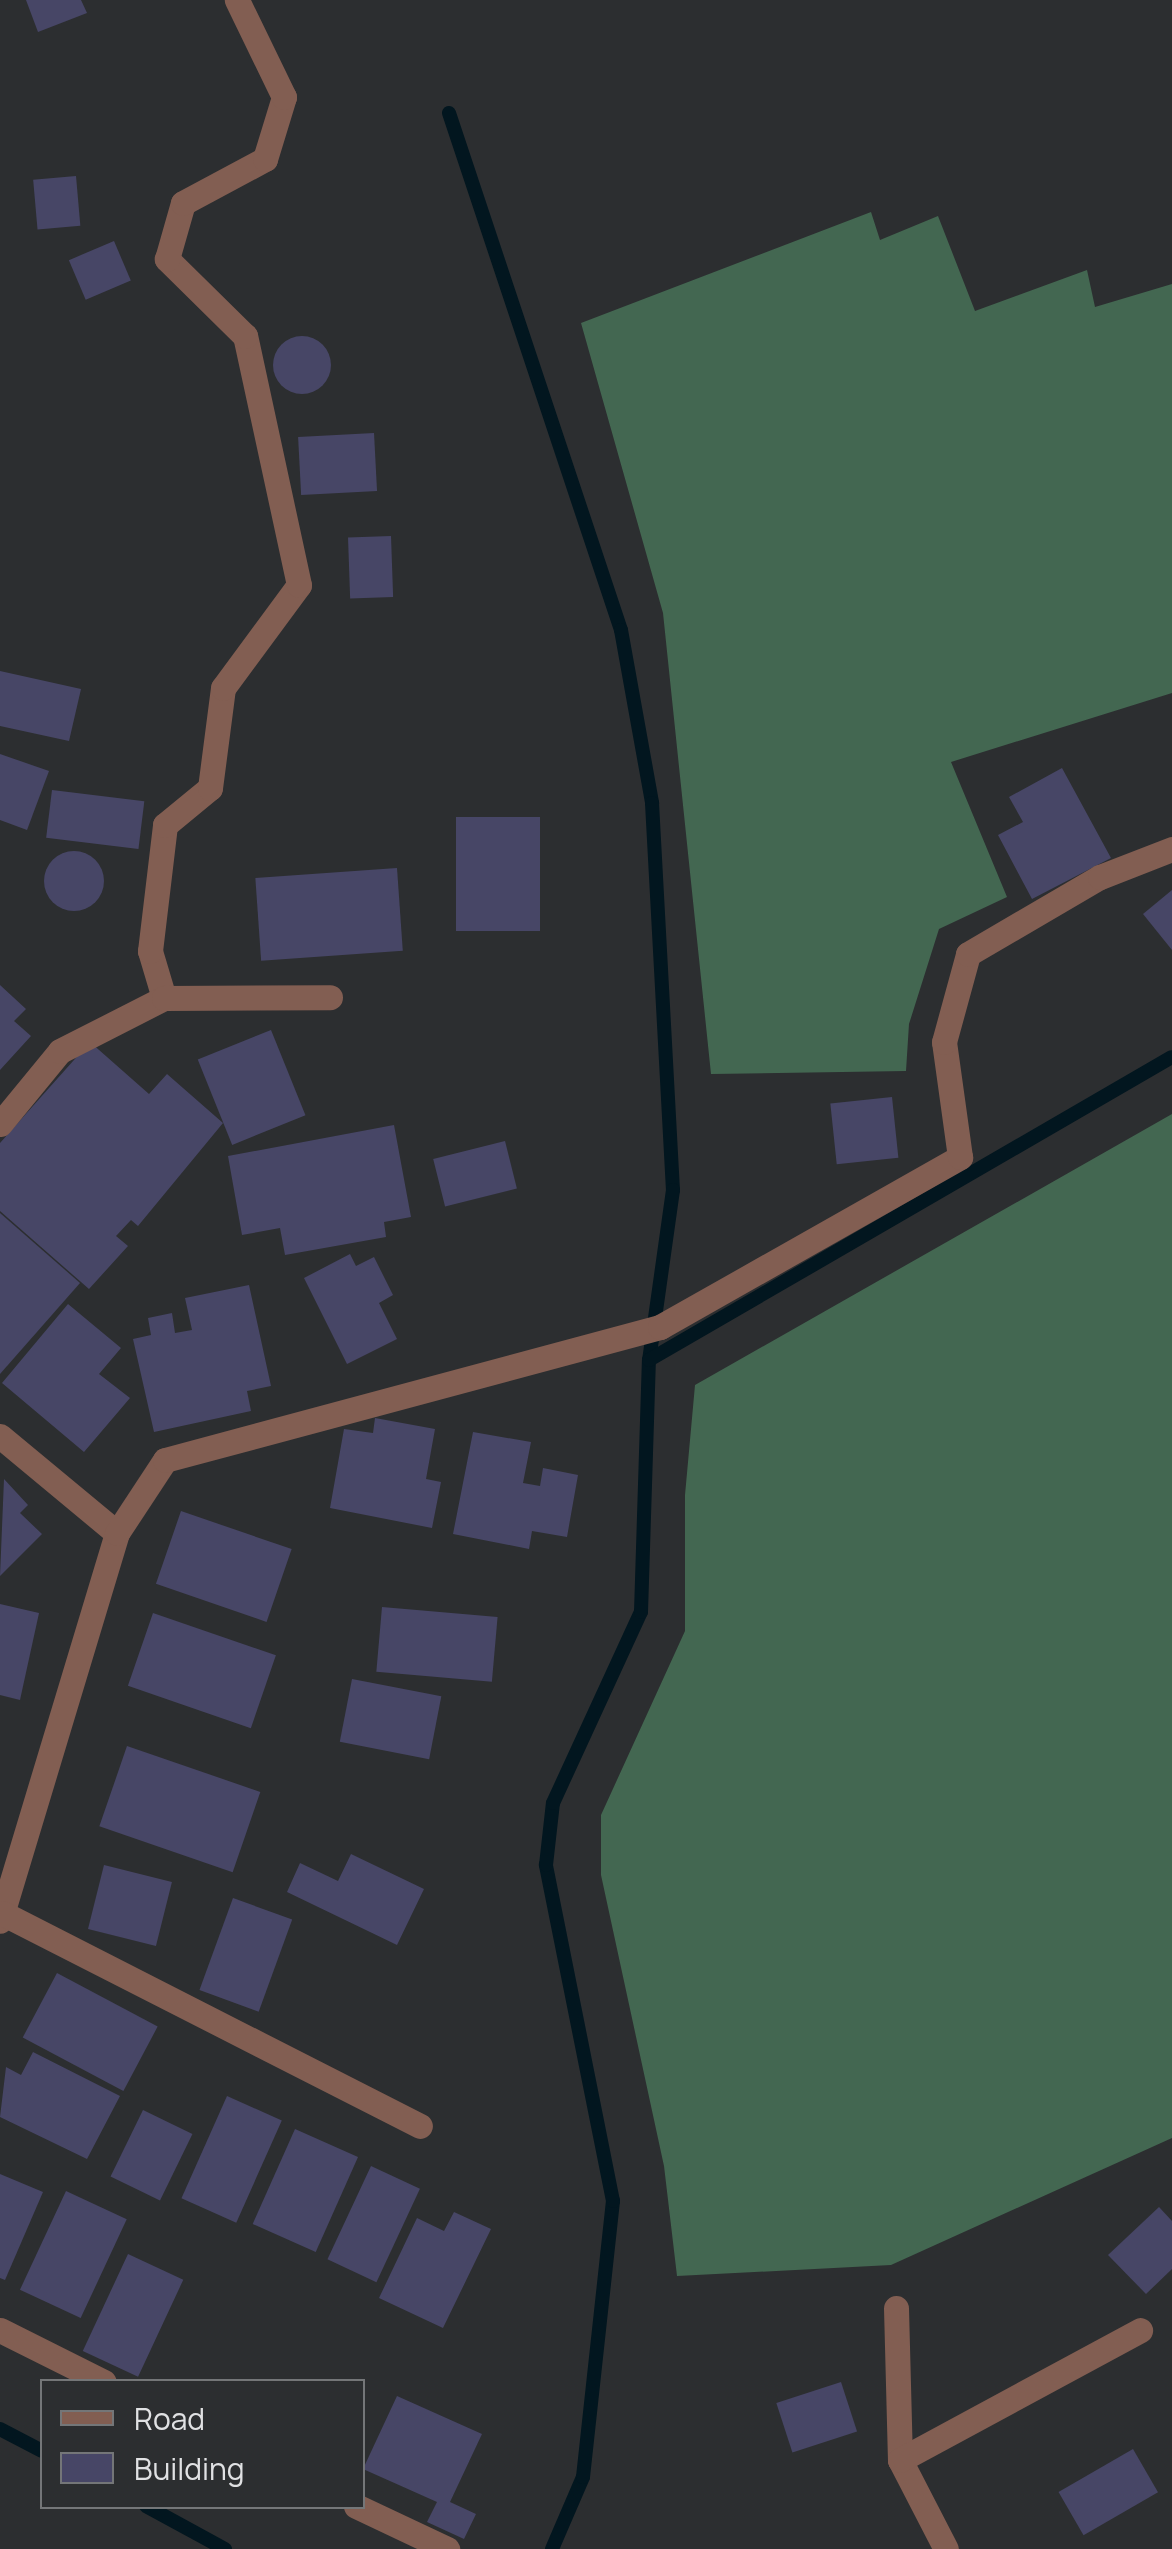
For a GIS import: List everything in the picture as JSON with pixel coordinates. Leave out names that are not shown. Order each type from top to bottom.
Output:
[{"type":"street","points":[[164,998],[150,951],[165,825],[210,788],[223,688],[299,585],[244,336],[167,259],[184,202],[266,158],[284,97],[237,0]]},
{"type":"street","points":[[420,2126],[1,1917],[117,1533],[165,1460],[653,1328],[960,1157],[944,1042],[968,954],[1100,877],[1172,849]]},
{"type":"street","points":[[0,1124],[60,1051],[164,998],[330,997]]},
{"type":"street","points":[[0,1436],[117,1533]]},
{"type":"street","points":[[896,2308],[900,2460],[946,2549]]},
{"type":"street","points":[[0,2330],[98,2379]]},
{"type":"street","points":[[900,2460],[1140,2330]]},
{"type":"street","points":[[362,2509],[447,2549]]},
{"type":"green space","points":[[871,212],[880,240],[938,216],[975,311],[1087,270],[1095,307],[1172,284],[1172,693],[951,762],[1007,897],[939,929],[909,1024],[906,1071],[711,1074],[663,613],[581,323]]},
{"type":"green space","points":[[1172,1114],[1172,2138],[891,2265],[677,2276],[664,2166],[601,1875],[601,1815],[685,1631],[685,1495],[695,1385]]},
{"type":"building","points":[[26,0],[81,0],[87,13],[38,32]]},
{"type":"building","points":[[76,176],[80,226],[38,230],[33,180]]},
{"type":"building","points":[[114,241],[131,281],[86,300],[69,260]]},
{"type":"building","points":[[302,336],[322,345],[331,365],[322,385],[302,394],[282,385],[273,365],[282,345]]},
{"type":"building","points":[[374,433],[377,491],[301,495],[298,437]]},
{"type":"building","points":[[391,536],[393,597],[350,598],[348,538]]},
{"type":"building","points":[[0,671],[81,689],[69,741],[0,726]]},
{"type":"building","points":[[0,754],[49,771],[27,830],[0,820]]},
{"type":"building","points":[[1062,768],[1111,858],[1032,899],[998,835],[1023,822],[1009,797]]},
{"type":"building","points":[[52,790],[144,801],[138,849],[46,838]]},
{"type":"building","points":[[456,817],[540,817],[540,931],[456,931]]},
{"type":"building","points":[[74,851],[95,860],[104,881],[95,902],[74,911],[53,902],[44,881],[53,860]]},
{"type":"building","points":[[397,868],[403,951],[261,961],[255,878]]},
{"type":"building","points":[[1172,890],[1172,950],[1143,914]]},
{"type":"building","points":[[0,985],[26,1009],[14,1021],[31,1036],[0,1070]]},
{"type":"building","points":[[271,1030],[305,1115],[232,1145],[198,1060]]},
{"type":"building","points":[[90,1042],[149,1094],[167,1074],[223,1123],[138,1226],[131,1220],[116,1236],[128,1246],[89,1289],[0,1211],[0,1143]]},
{"type":"building","points":[[892,1097],[898,1158],[837,1164],[830,1103]]},
{"type":"building","points":[[394,1125],[411,1217],[384,1222],[386,1237],[285,1255],[280,1228],[242,1235],[228,1156]]},
{"type":"building","points":[[505,1141],[517,1189],[445,1206],[433,1159]]},
{"type":"building","points":[[0,1213],[80,1283],[0,1374]]},
{"type":"building","points":[[350,1254],[356,1266],[374,1257],[393,1295],[379,1303],[397,1339],[347,1364],[304,1278]]},
{"type":"building","points":[[249,1285],[271,1386],[247,1391],[251,1411],[154,1432],[133,1339],[151,1335],[148,1318],[172,1313],[175,1333],[192,1330],[185,1298]]},
{"type":"building","points":[[68,1304],[121,1348],[99,1374],[130,1398],[84,1452],[2,1383]]},
{"type":"building","points":[[375,1418],[435,1429],[426,1479],[441,1482],[432,1528],[330,1508],[344,1429],[373,1433]]},
{"type":"building","points":[[473,1432],[531,1442],[523,1483],[540,1486],[543,1468],[578,1475],[567,1537],[532,1531],[529,1549],[453,1534]]},
{"type":"building","points":[[4,1479],[28,1505],[20,1513],[42,1534],[0,1576]]},
{"type":"building","points":[[181,1511],[292,1549],[267,1622],[156,1584]]},
{"type":"building","points":[[0,1604],[39,1613],[20,1700],[0,1695]]},
{"type":"building","points":[[382,1607],[498,1617],[492,1682],[376,1672]]},
{"type":"building","points":[[153,1613],[276,1655],[251,1728],[128,1686]]},
{"type":"building","points":[[352,1679],[441,1696],[429,1759],[340,1742]]},
{"type":"building","points":[[127,1746],[260,1792],[233,1872],[99,1826]]},
{"type":"building","points":[[351,1854],[424,1889],[397,1945],[287,1892],[300,1863],[338,1881]]},
{"type":"building","points":[[104,1865],[172,1882],[156,1946],[88,1929]]},
{"type":"building","points":[[233,1898],[292,1920],[259,2012],[199,1990]]},
{"type":"building","points":[[57,1973],[158,2027],[123,2091],[23,2037]]},
{"type":"building","points":[[33,2052],[120,2096],[87,2159],[0,2117],[6,2067],[21,2075]]},
{"type":"building","points":[[227,2096],[282,2120],[236,2223],[181,2198]]},
{"type":"building","points":[[143,2110],[192,2134],[160,2201],[111,2177]]},
{"type":"building","points":[[295,2129],[358,2157],[316,2252],[253,2224]]},
{"type":"building","points":[[371,2166],[420,2189],[376,2282],[327,2259]]},
{"type":"building","points":[[0,2174],[43,2192],[5,2280],[0,2278]]},
{"type":"building","points":[[66,2191],[127,2219],[81,2318],[20,2290]]},
{"type":"building","points":[[1159,2207],[1172,2221],[1172,2269],[1146,2294],[1108,2255]]},
{"type":"building","points":[[454,2212],[491,2229],[443,2328],[379,2298],[417,2218],[444,2231]]},
{"type":"building","points":[[128,2254],[183,2280],[138,2377],[83,2351]]},
{"type":"building","points":[[841,2382],[857,2431],[792,2452],[776,2403]]},
{"type":"building","points":[[397,2396],[482,2434],[450,2502],[476,2514],[464,2539],[427,2522],[437,2502],[365,2470]]},
{"type":"building","points":[[1133,2449],[1158,2492],[1084,2535],[1059,2492]]},
{"type":"waterway","points":[[449,113],[621,630],[652,803],[673,1190],[649,1360]]},
{"type":"waterway","points":[[552,2549],[583,2477],[613,2201],[546,1865],[553,1803],[641,1612],[649,1360],[1172,1057]]},
{"type":"waterway","points":[[0,2429],[40,2450]]},
{"type":"waterway","points":[[152,2509],[225,2549]]}]
